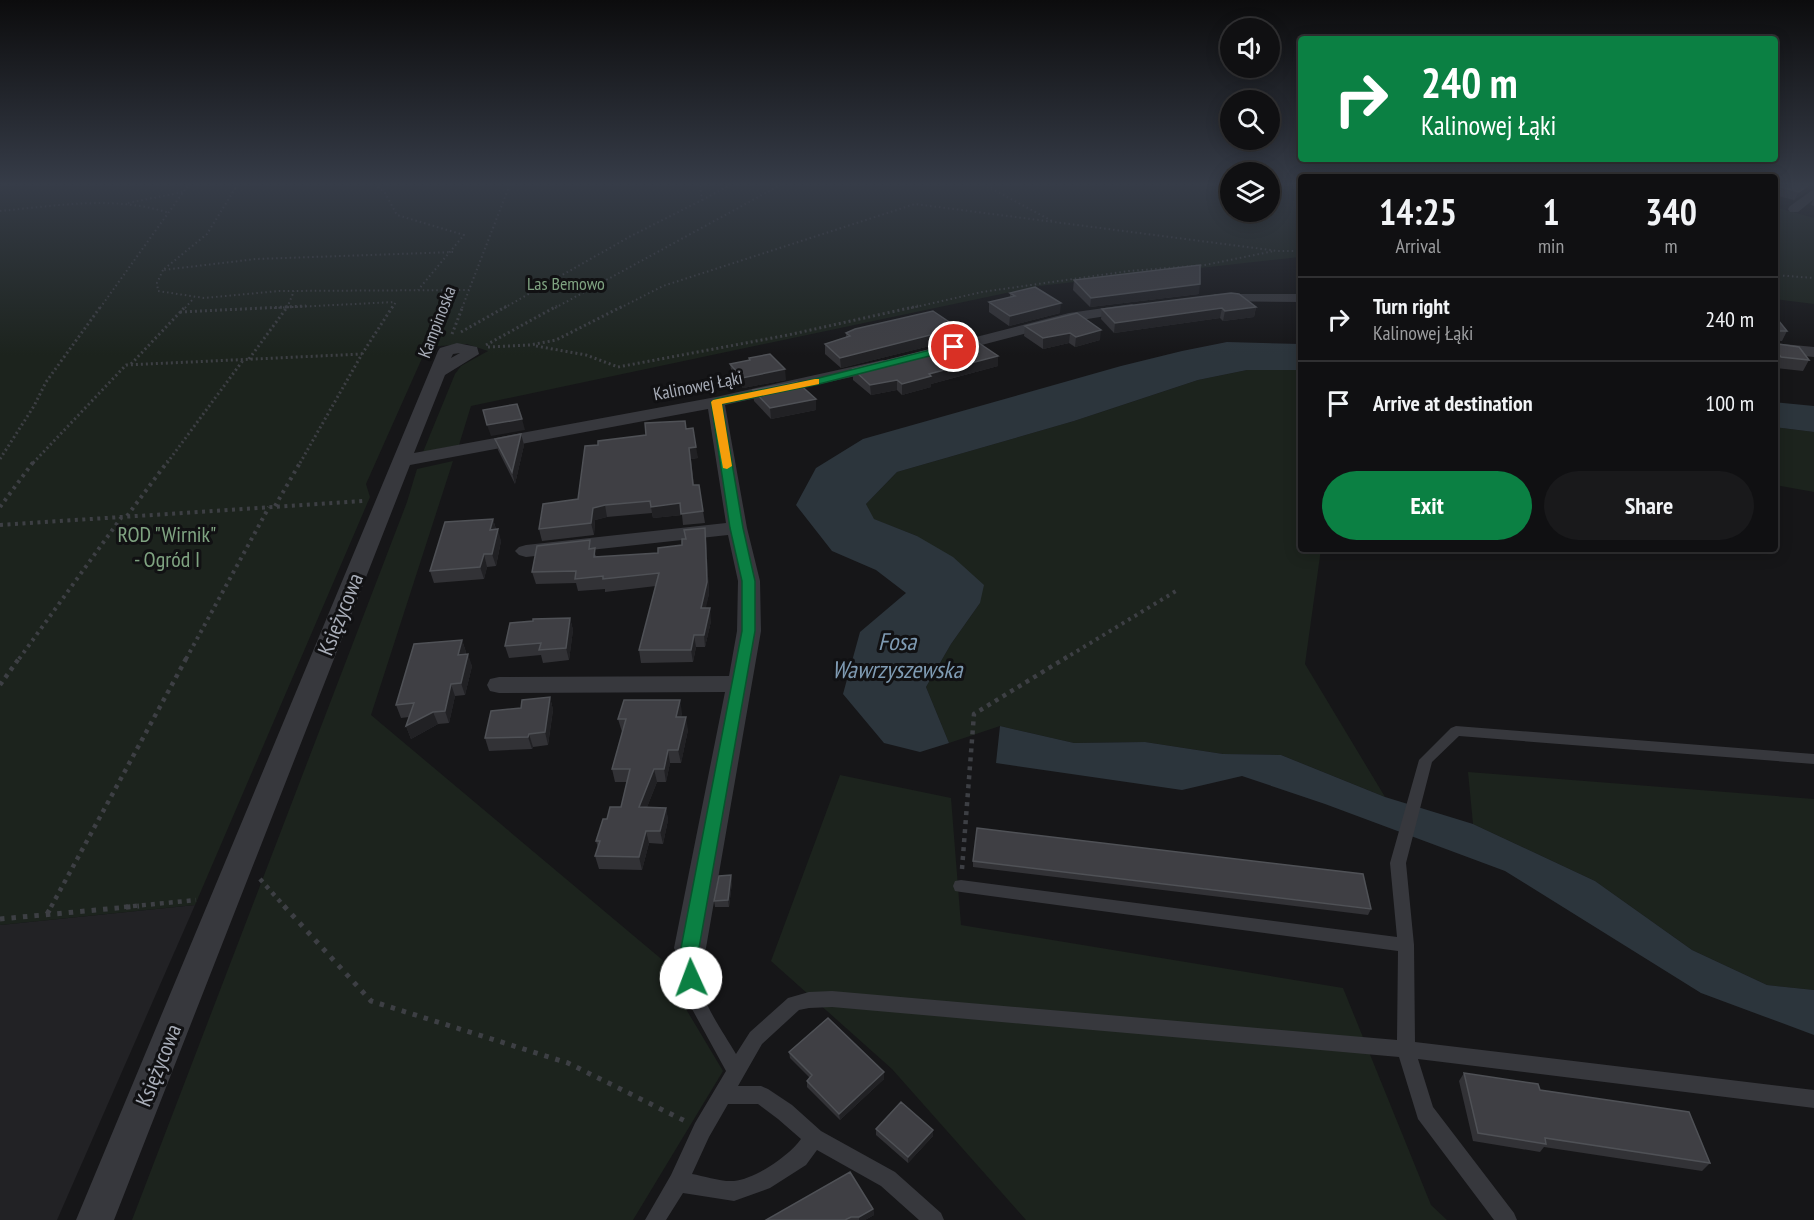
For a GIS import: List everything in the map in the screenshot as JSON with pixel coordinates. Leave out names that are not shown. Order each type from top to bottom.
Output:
[{"type":"street","points":[[1194,301],[1298,284]]},
{"type":"street","points":[[1229,297],[1298,298]]},
{"type":"street","points":[[931,353],[1069,318],[1148,306]]},
{"type":"street","points":[[448,345],[478,349]]},
{"type":"street","name":"Kampinoska","points":[[438,372],[448,345]]},
{"type":"street","points":[[1778,348],[1814,352]]},
{"type":"street","points":[[438,372],[465,359],[478,349]]},
{"type":"street","name":"Kalinowej Łąki","points":[[402,461],[716,402],[896,361]]},
{"type":"street","name":"Księżycowa","points":[[95,1220],[438,372]]},
{"type":"street","points":[[690,948],[748,631],[749,581],[737,528],[716,402]]},
{"type":"street","points":[[526,551],[737,528]]},
{"type":"street","points":[[499,685],[738,684]]},
{"type":"lane","points":[[1507,1220],[1425,1112],[1406,1049],[1406,945],[1398,863],[1426,760],[1456,731],[1814,759]]},
{"type":"lane","points":[[961,886],[1406,945]]},
{"type":"lane","points":[[690,948],[691,978],[695,999],[737,1073]]},
{"type":"lane","points":[[655,1220],[678,1182],[702,1130],[756,1038],[794,1004],[809,999],[832,999],[1406,1049],[1814,1099]]},
{"type":"lane","points":[[723,1095],[761,1095],[785,1112],[814,1138],[888,1179],[934,1220]]},
{"type":"lane","points":[[678,1182],[734,1191],[763,1181],[799,1158],[814,1138]]},
{"type":"path","points":[[0,459],[34,406],[46,382],[149,241]]},
{"type":"path","points":[[199,241],[163,270],[157,283],[158,291],[195,297],[294,291],[471,290]]},
{"type":"path","points":[[418,290],[459,241]]},
{"type":"path","name":"Kampinoska","points":[[448,345],[489,241]]},
{"type":"path","points":[[448,345],[623,241]]},
{"type":"path","points":[[478,349],[677,241]]},
{"type":"path","points":[[478,349],[530,345],[556,340],[663,286],[801,241]]},
{"type":"path","points":[[1206,241],[1278,250],[1298,250]]},
{"type":"path","points":[[530,345],[586,355],[618,367],[788,335],[982,292],[1129,271],[1205,265],[1278,250]]},
{"type":"path","points":[[163,270],[256,259],[455,252]]},
{"type":"path","points":[[1778,275],[1814,278]]},
{"type":"path","points":[[249,359],[289,307],[294,291]]},
{"type":"path","points":[[130,365],[195,297]]},
{"type":"path","points":[[47,914],[271,507],[362,354],[396,302],[180,312]]},
{"type":"path","points":[[0,507],[34,461],[126,365],[362,354]]},
{"type":"path","points":[[0,685],[244,359]]},
{"type":"path","points":[[0,525],[368,500]]},
{"type":"path","points":[[961,886],[974,714],[1176,591]]},
{"type":"path","points":[[252,871],[372,1001],[568,1063],[702,1130]]},
{"type":"path","points":[[0,919],[197,900]]},
{"type":"shaded area","points":[[195,905],[57,1220],[0,1220],[0,925]]},
{"type":"green space","name":"ROD \"Wirnik\" - Ogród I","points":[[0,241],[1298,241],[1298,257],[1039,286],[471,406],[459,445],[423,452],[455,374],[461,366],[488,351],[467,344],[427,347],[366,484],[370,497],[195,905],[0,925]]},
{"type":"green space","points":[[1778,241],[1814,241],[1814,304],[1778,299]]},
{"type":"green space","points":[[1247,370],[1298,370],[1298,552],[1321,552],[1305,664],[1385,797],[1281,755],[1223,754],[1145,742],[1074,743],[1000,726],[949,743],[926,687],[951,644],[980,603],[917,536],[873,519],[866,504],[897,472],[1074,421],[1198,380]]},
{"type":"green space","points":[[1778,428],[1814,432],[1814,492],[1778,486]]},
{"type":"green space","points":[[453,461],[371,715],[678,973],[683,1004],[723,1071],[633,1220],[132,1220],[407,502],[417,469]]},
{"type":"green space","points":[[1468,772],[1814,799],[1814,990],[1767,985],[1692,950],[1595,881],[1473,824]]},
{"type":"green space","points":[[840,775],[951,798],[961,925],[1343,988],[1431,1205],[1447,1220],[1026,1220],[892,1069],[771,961]]},
{"type":"water","name":"Fosa Wawrzyszewska","points":[[1227,342],[1298,344],[1298,370],[1247,370],[1198,380],[1074,421],[897,472],[866,504],[874,519],[917,536],[953,557],[984,585],[980,603],[951,644],[926,687],[949,743],[920,752],[884,743],[843,694],[860,632],[906,593],[876,570],[832,551],[796,505],[816,468],[863,439],[1182,351]]},
{"type":"water","points":[[1778,402],[1814,406],[1814,432],[1778,427]]},
{"type":"water","name":"Fosa Wawrzyszewska","points":[[1000,726],[1074,743],[1145,742],[1223,754],[1281,755],[1385,797],[1473,824],[1595,881],[1692,950],[1767,985],[1814,990],[1814,1035],[1701,993],[1505,871],[1325,804],[1242,776],[1182,790],[996,763]]},
{"type":"building","points":[[1200,265],[1200,284],[1091,298],[1074,280]]},
{"type":"building","points":[[1035,287],[1061,303],[1010,316],[989,302],[1015,296],[1010,293]]},
{"type":"building","points":[[1231,293],[1239,294],[1256,307],[1225,311],[1222,308],[1115,323],[1102,309]]},
{"type":"building","points":[[933,311],[958,328],[840,358],[825,344],[850,336],[846,333],[855,329]]},
{"type":"building","points":[[1077,313],[1101,330],[1076,337],[1070,333],[1043,338],[1025,326]]},
{"type":"building","points":[[1778,320],[1787,331],[1778,331]]},
{"type":"building","points":[[973,339],[998,356],[929,374],[931,376],[902,384],[897,380],[870,385],[853,369]]},
{"type":"building","points":[[1778,344],[1799,347],[1809,360],[1781,357],[1778,353]]},
{"type":"building","points":[[770,354],[785,369],[742,378],[730,364],[750,360],[749,358]]},
{"type":"building","points":[[797,382],[816,399],[770,408],[753,390]]},
{"type":"building","points":[[517,404],[522,419],[487,425],[483,410]]},
{"type":"building","points":[[685,421],[686,429],[693,428],[696,447],[689,448],[693,485],[699,485],[703,511],[681,514],[680,503],[651,507],[650,501],[605,505],[593,508],[591,523],[539,529],[543,504],[578,499],[585,446],[598,445],[598,441],[646,435],[645,423]]},
{"type":"building","points":[[521,434],[512,472],[495,439]]},
{"type":"building","points":[[493,519],[490,530],[498,529],[492,554],[484,554],[480,567],[430,571],[445,522]]},
{"type":"building","points":[[705,528],[707,582],[701,608],[710,608],[704,635],[694,635],[691,650],[639,650],[659,573],[603,579],[603,576],[575,579],[576,571],[532,572],[537,546],[590,540],[589,549],[595,548],[594,557],[658,553],[658,548],[682,545],[682,539],[686,539],[684,530]]},
{"type":"building","points":[[570,618],[566,648],[539,650],[541,643],[505,646],[510,623],[533,621],[533,619]]},
{"type":"building","points":[[462,640],[458,655],[468,654],[461,683],[451,684],[445,711],[433,712],[406,726],[414,703],[396,705],[414,644]]},
{"type":"building","points":[[550,697],[545,732],[529,734],[528,737],[485,738],[491,711],[521,708],[522,700]]},
{"type":"building","points":[[624,700],[680,700],[676,717],[686,717],[678,750],[668,750],[664,769],[654,769],[639,807],[666,808],[660,831],[646,831],[639,857],[595,856],[600,841],[596,841],[603,819],[607,819],[610,807],[621,807],[630,769],[612,769],[626,719],[618,719]]},
{"type":"building","points":[[977,828],[1363,874],[1371,909],[973,861]]},
{"type":"building","points":[[731,875],[728,900],[714,901],[719,876]]},
{"type":"building","points":[[828,1018],[884,1072],[839,1114],[807,1081],[812,1075],[789,1052]]},
{"type":"building","points":[[1464,1073],[1538,1084],[1540,1090],[1689,1112],[1710,1163],[1545,1138],[1546,1144],[1478,1133]]},
{"type":"building","points":[[901,1102],[933,1130],[908,1157],[876,1129]]},
{"type":"building","points":[[850,1172],[873,1209],[859,1217],[845,1220],[766,1220]]},
{"type":"slow traffic","points":[[727,466],[716,402],[815,382]]},
{"type":"route","points":[[691,978],[690,948],[748,631],[749,581],[737,528],[716,402],[815,382],[954,347]]},
{"type":"park label","name":"Las Bemowo","points":[[566,284]]}]
